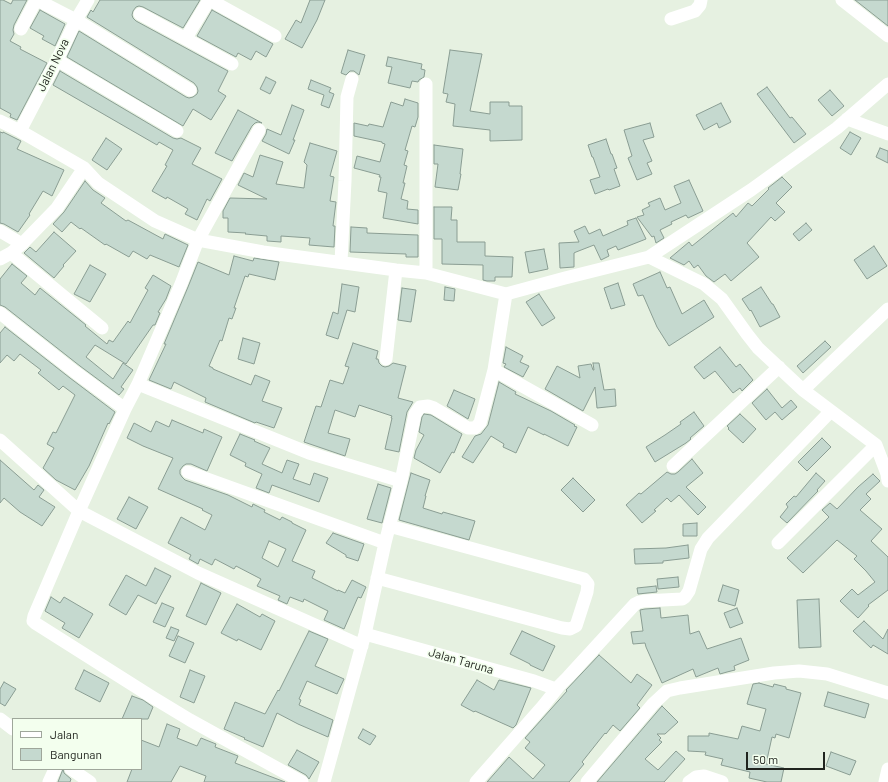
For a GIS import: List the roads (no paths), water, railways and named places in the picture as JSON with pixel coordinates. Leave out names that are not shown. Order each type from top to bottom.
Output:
[{"type":"street","points":[[21,29],[36,0],[76,20],[190,90]]},
{"type":"street","name":"Jalan Nova","points":[[20,131],[76,20],[88,0]]},
{"type":"street","points":[[186,38],[210,0],[275,36]]},
{"type":"street","points":[[672,19],[695,11],[700,5],[701,0]]},
{"type":"street","points":[[842,0],[888,36]]},
{"type":"street","points":[[140,14],[232,64]]},
{"type":"street","points":[[57,60],[177,131]]},
{"type":"street","points":[[341,262],[347,97],[352,78]]},
{"type":"street","points":[[426,84],[426,273]]},
{"type":"street","points":[[0,121],[84,168],[98,183],[155,221],[198,240],[263,252],[426,273],[506,294],[649,257],[751,190],[837,128],[888,84]]},
{"type":"street","points":[[847,120],[888,134]]},
{"type":"street","points":[[260,130],[198,240],[181,284],[138,384],[125,409],[79,511],[34,616],[34,621],[152,697],[197,724],[302,782]]},
{"type":"street","points":[[84,168],[57,208],[22,244],[6,256],[102,328]]},
{"type":"street","points":[[0,231],[22,244]]},
{"type":"street","points":[[649,257],[704,284],[722,298],[758,348],[803,390],[876,445],[887,474],[888,481]]},
{"type":"street","points":[[386,359],[396,270]]},
{"type":"street","points":[[324,782],[364,640],[385,543],[401,482],[415,414],[420,407],[428,406],[468,428],[475,428],[480,423],[494,370],[506,294]]},
{"type":"street","points":[[803,390],[888,309]]},
{"type":"street","points":[[0,313],[125,409]]},
{"type":"street","points":[[673,466],[779,367]]},
{"type":"street","points":[[494,370],[592,425]]},
{"type":"street","points":[[138,384],[309,453],[401,482]]},
{"type":"street","points":[[476,782],[543,706],[556,689],[635,604],[644,601],[682,599],[685,597],[689,592],[702,550],[708,538],[832,411]]},
{"type":"street","name":"Jalan Taruna","points":[[0,440],[79,511],[198,573],[364,640],[534,681],[556,689]]},
{"type":"street","points":[[778,543],[876,445]]},
{"type":"street","points":[[188,472],[385,543]]},
{"type":"street","points":[[377,578],[570,629],[576,626],[587,592],[588,584],[584,579],[389,526]]},
{"type":"street","points":[[587,782],[653,704],[667,691],[766,674],[799,671],[828,674],[888,693]]},
{"type":"street","points":[[0,719],[12,727]]},
{"type":"street","points":[[885,782],[888,769]]},
{"type":"street","points":[[49,782],[55,770]]},
{"type":"street","points":[[72,770],[90,782]]},
{"type":"street","points":[[689,782],[696,777],[704,776],[722,782]]}]
